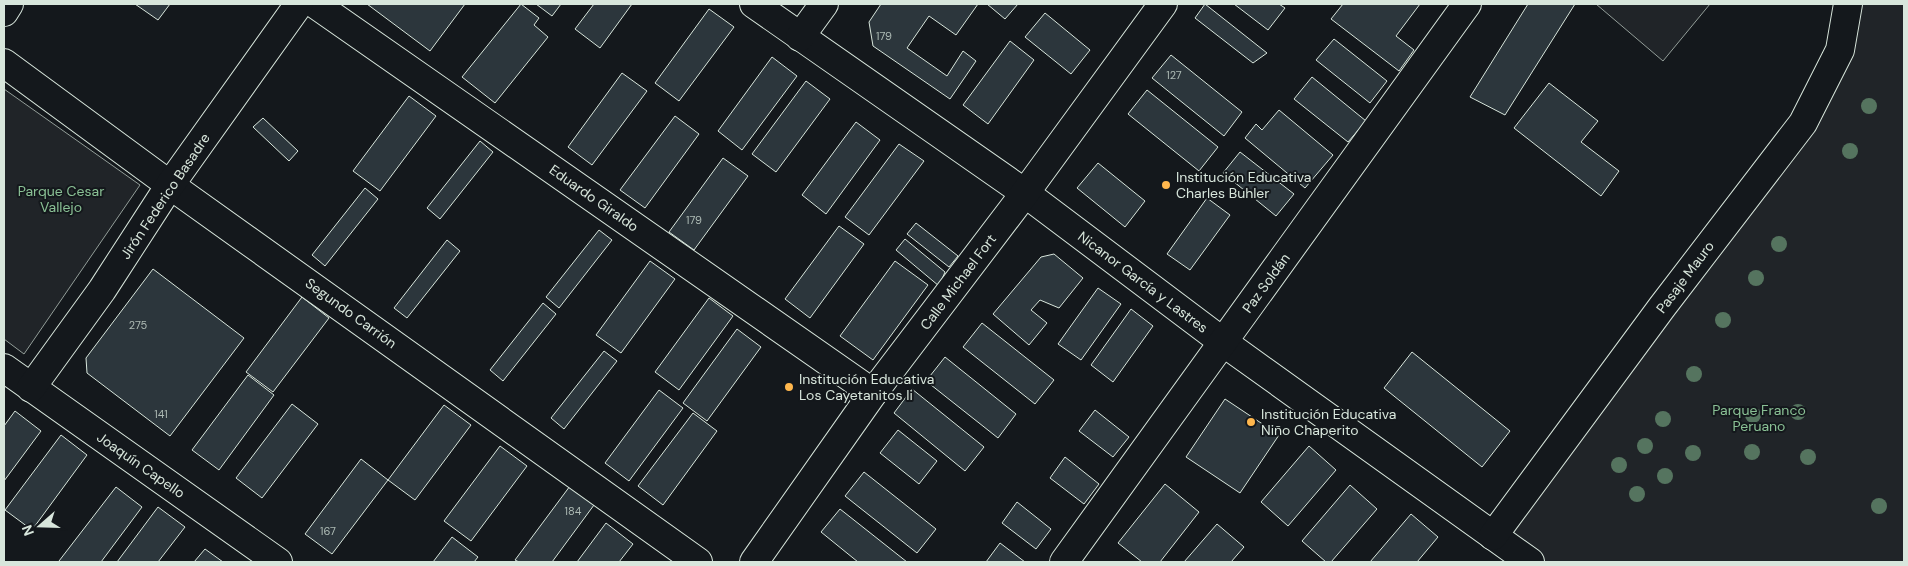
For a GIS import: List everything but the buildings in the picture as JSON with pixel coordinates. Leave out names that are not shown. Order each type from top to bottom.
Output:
[{"type":"street","points":[[4,12],[9,4]]},
{"type":"street","name":"Jirón Federico Basadre","points":[[31,388],[102,290],[170,185],[299,4]]},
{"type":"street","name":"Eduardo Giraldo","points":[[316,4],[873,393]]},
{"type":"street","name":"Nicanor García y Lastres","points":[[754,4],[1026,193],[1223,342],[1530,562]]},
{"type":"street","points":[[800,37],[824,4]]},
{"type":"street","name":"Calle Michael Fort","points":[[754,562],[873,393],[1026,193],[1164,4]]},
{"type":"street","name":"Paz Soldán","points":[[1076,558],[1223,342],[1467,4]]},
{"type":"street","name":"Pasaje Mauro","points":[[1493,536],[1662,307],[1803,123],[1840,50],[1848,4]]},
{"type":"street","name":"Segundo Carrión","points":[[4,63],[170,185],[698,562]]},
{"type":"street","name":"Joaquín Capello","points":[[4,368],[278,562]]},
{"type":"green space","points":[[1596,4],[1710,4],[1663,61]]},
{"type":"green space","name":"Parque Franco Peruano","points":[[1848,4],[1904,4],[1904,562],[1530,562],[1493,536],[1803,123]]},
{"type":"green space","name":"Parque Cesar Vallejo","points":[[4,89],[140,185],[24,354],[4,339]]},
{"type":"place","name":"Institución Educativa Charles Buhler","points":[[1166,185]]},
{"type":"place","name":"Institución Educativa Los Cayetanitos Ii","points":[[789,387]]},
{"type":"place","name":"Institución Educativa Niño Chaperito","points":[[1251,422]]}]
